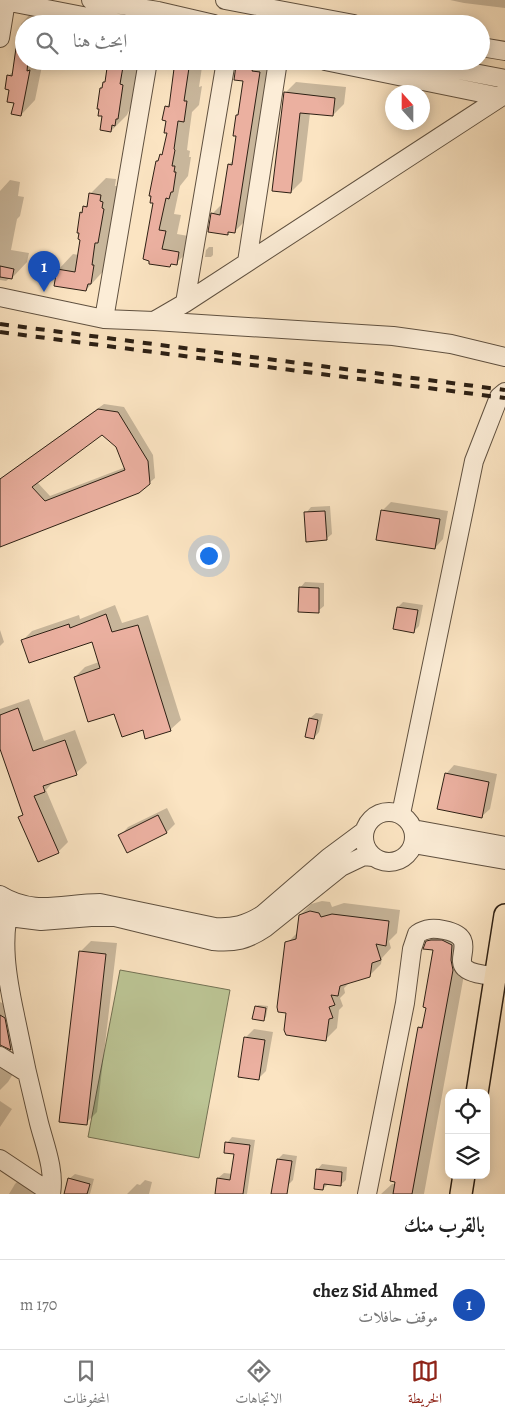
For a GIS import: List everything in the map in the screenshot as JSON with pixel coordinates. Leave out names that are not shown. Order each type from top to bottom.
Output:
[{"type":"main road","points":[[478,1089],[505,915]]},
{"type":"main road","points":[[461,1194],[463,1179]]},
{"type":"street","points":[[91,0],[145,15]]},
{"type":"street","points":[[224,0],[305,15]]},
{"type":"street","points":[[0,38],[3,1],[77,15]]},
{"type":"street","points":[[490,48],[505,51]]},
{"type":"street","points":[[104,319],[146,70]]},
{"type":"street","points":[[185,303],[224,70]]},
{"type":"street","points":[[247,262],[277,70]]},
{"type":"street","points":[[371,70],[503,95]]},
{"type":"street","points":[[458,70],[505,79]]},
{"type":"street","points":[[154,322],[503,95]]},
{"type":"street","points":[[0,297],[104,319],[393,336],[452,344],[505,357]]},
{"type":"street","points":[[401,814],[474,461],[499,398],[505,392]]},
{"type":"street","points":[[4,905],[17,918],[41,921],[115,917],[213,941],[228,942],[252,937],[341,867],[364,856],[380,861],[396,861],[409,852],[413,836],[406,818],[401,814],[385,811],[366,824],[364,846],[372,857]]},
{"type":"street","points":[[4,905],[47,908],[85,903],[113,905],[215,927],[229,928],[251,922],[262,915],[328,858],[364,832]]},
{"type":"street","points":[[413,836],[505,846]]},
{"type":"street","points":[[413,836],[505,860]]},
{"type":"street","points":[[4,905],[3,937],[5,965],[27,1073],[52,1175],[51,1194]]},
{"type":"street","points":[[367,1194],[405,1003],[412,949],[417,934],[425,929],[437,929],[456,933],[461,938],[464,949],[463,965],[465,968],[470,971],[495,976]]},
{"type":"street","points":[[0,1056],[27,1073]]},
{"type":"street","points":[[0,1159],[51,1194]]},
{"type":"green space","points":[[120,970],[230,990],[199,1158],[88,1137]]},
{"type":"building","points":[[15,55],[15,70],[30,70],[21,116],[11,114],[14,103],[7,102],[9,90],[5,89],[7,75],[12,76]]},
{"type":"building","points":[[107,70],[122,70],[120,84],[123,85],[118,119],[116,119],[115,126],[112,125],[111,132],[100,130],[102,116],[98,116],[99,109],[97,109],[100,88],[102,88],[103,82],[105,82]]},
{"type":"building","points":[[174,70],[189,70],[184,101],[187,101],[184,122],[178,121],[174,149],[172,166],[175,166],[174,172],[176,172],[173,192],[171,192],[169,199],[166,198],[159,230],[166,231],[162,249],[179,252],[177,265],[171,264],[170,267],[149,264],[149,261],[143,259],[153,203],[150,203],[151,196],[149,196],[156,161],[158,161],[160,154],[162,155],[167,133],[164,133],[166,121],[162,120],[165,106],[169,107]]},
{"type":"building","points":[[235,70],[260,72],[235,233],[228,232],[228,235],[208,232],[211,213],[220,215],[228,164],[232,165],[236,136],[233,136],[243,81],[234,80]]},
{"type":"building","points":[[284,92],[335,98],[333,116],[300,113],[291,193],[272,191]]},
{"type":"building","points":[[89,193],[101,195],[100,201],[103,202],[102,208],[104,209],[98,243],[95,243],[91,284],[88,284],[86,291],[54,286],[57,269],[75,272],[80,240],[78,239],[79,233],[77,233],[80,212],[82,213],[83,206],[87,207]]},
{"type":"building","points":[[0,266],[14,269],[12,279],[0,277]]},
{"type":"building","points":[[98,409],[118,412],[148,461],[150,484],[139,493],[0,547],[0,479]],"holes":[[[102,435],[116,447],[125,470],[45,501],[32,487]]]},
{"type":"building","points":[[381,510],[440,519],[435,549],[376,540]]},
{"type":"building","points":[[325,511],[327,540],[306,542],[304,512]]},
{"type":"building","points":[[299,587],[319,588],[319,613],[298,612]]},
{"type":"building","points":[[397,607],[418,610],[414,633],[393,629]]},
{"type":"building","points":[[106,614],[112,632],[138,625],[171,731],[145,739],[143,730],[122,737],[114,714],[88,722],[74,677],[100,668],[92,642],[29,663],[21,640],[69,624],[70,628]]},
{"type":"building","points":[[18,708],[33,751],[65,740],[77,775],[43,786],[45,792],[34,796],[59,853],[38,862],[18,817],[23,815],[0,749],[0,715]]},
{"type":"building","points":[[309,718],[318,720],[314,739],[305,737]]},
{"type":"building","points":[[445,773],[489,782],[482,818],[437,809]]},
{"type":"building","points":[[158,815],[167,833],[127,853],[118,835]]},
{"type":"building","points":[[310,911],[319,913],[321,917],[332,914],[389,921],[386,946],[376,944],[381,960],[372,963],[370,977],[340,986],[338,996],[331,995],[335,1005],[329,1007],[333,1018],[329,1019],[326,1041],[286,1035],[284,1030],[286,1013],[278,1012],[277,1007],[285,942],[296,939],[299,915]]},
{"type":"building","points":[[442,940],[452,945],[451,960],[453,970],[412,1194],[393,1194],[395,1182],[390,1181],[418,1027],[422,1028],[426,1008],[423,1007],[433,950],[423,949],[426,941]]},
{"type":"building","points":[[79,951],[106,954],[87,1125],[59,1122]]},
{"type":"building","points":[[255,1006],[266,1008],[264,1021],[252,1019]]},
{"type":"building","points":[[0,1015],[5,1018],[11,1050],[0,1045]]},
{"type":"building","points":[[244,1037],[265,1040],[259,1080],[238,1077]]},
{"type":"building","points":[[225,1142],[250,1145],[243,1194],[215,1194],[217,1178],[230,1180],[234,1154],[224,1153]]},
{"type":"building","points":[[277,1159],[292,1161],[287,1194],[271,1194]]},
{"type":"building","points":[[316,1169],[342,1172],[341,1186],[324,1184],[323,1190],[314,1189]]},
{"type":"building","points":[[68,1178],[90,1184],[87,1194],[64,1194]]},
{"type":"railway","points":[[0,324],[505,390]]},
{"type":"railway","points":[[0,332],[505,398]]},
{"type":"place","name":"chez Sid Ahmed","points":[[44,292]]}]
